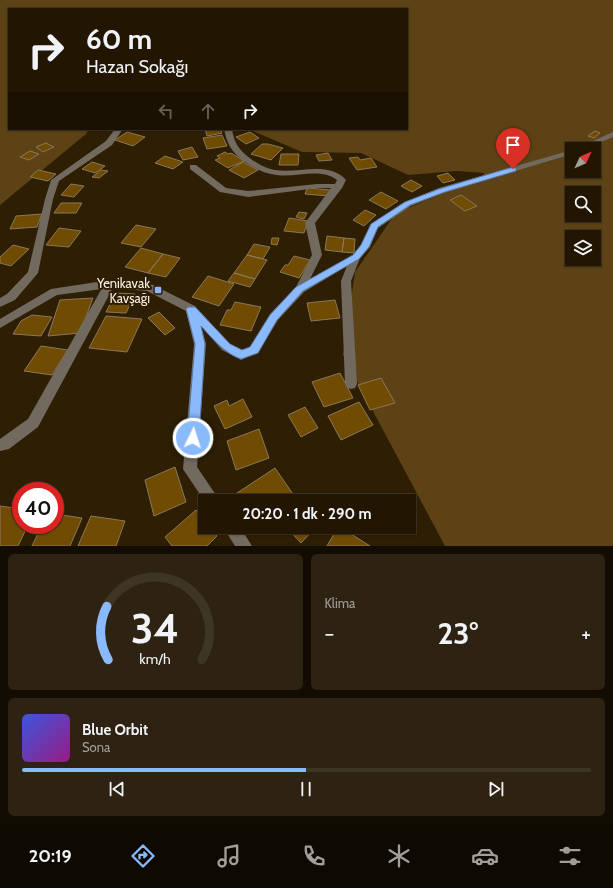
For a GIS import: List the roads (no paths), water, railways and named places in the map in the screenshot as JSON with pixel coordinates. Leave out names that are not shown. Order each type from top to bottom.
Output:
[{"type":"street","points":[[0,304],[11,297],[34,273],[49,199],[55,180],[68,169],[109,143],[118,130]]},
{"type":"street","points":[[0,324],[55,292],[110,284],[149,288],[191,309],[226,347],[241,355],[254,350],[274,318],[300,289],[317,255],[310,223],[342,180],[338,175],[329,172],[276,173],[254,164],[238,154],[231,146],[228,130]]},
{"type":"street","points":[[595,142],[613,134]]},
{"type":"street","points":[[300,289],[356,257],[365,247],[374,226],[408,204],[442,190],[565,154]]},
{"type":"street","points":[[193,167],[223,190],[248,194],[317,186],[338,186]]},
{"type":"street","points":[[351,384],[346,281],[356,257]]},
{"type":"street","points":[[0,445],[4,445],[33,423],[110,284]]},
{"type":"street","points":[[191,309],[200,344],[190,469],[208,494]]},
{"type":"street","points":[[236,534],[244,546]]},
{"type":"place","name":"Yenikavak Kavşağı","points":[[158,290]]}]
